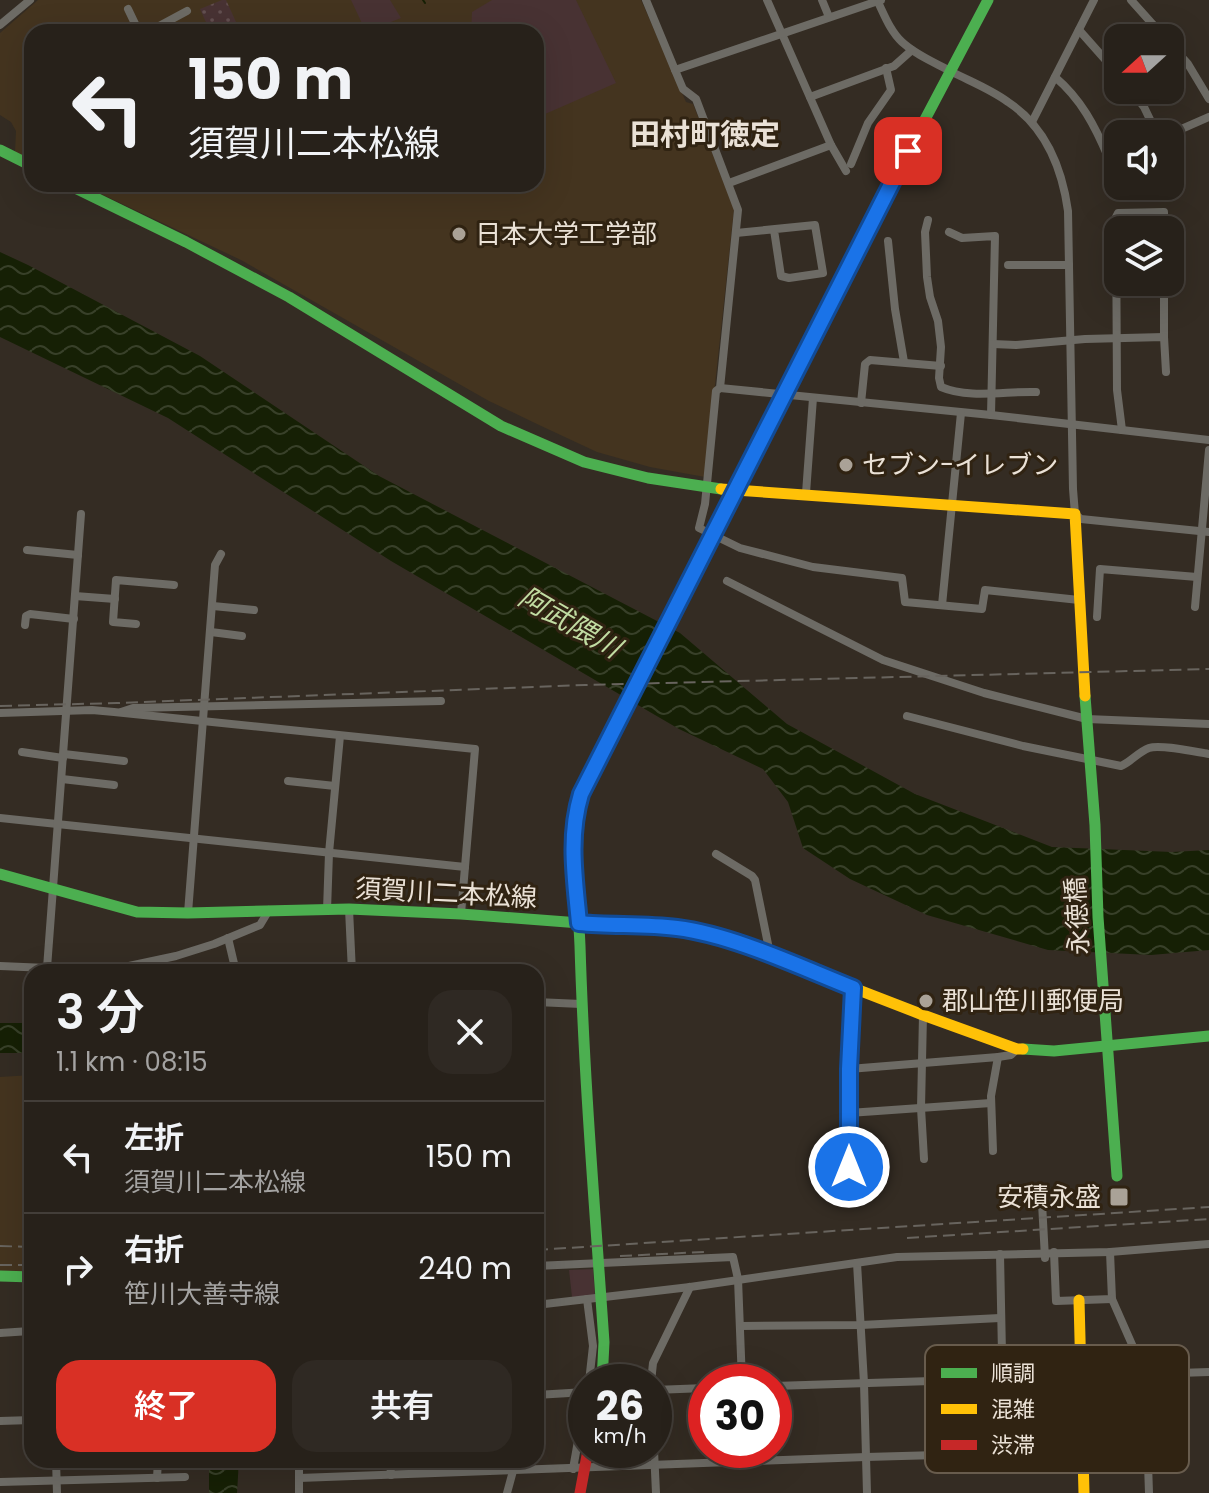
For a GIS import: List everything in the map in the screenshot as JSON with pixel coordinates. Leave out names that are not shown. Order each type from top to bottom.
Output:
[{"type":"street","points":[[0,25],[30,0]]},
{"type":"street","points":[[646,0],[683,89],[696,99],[738,210],[720,388],[716,391],[707,487],[699,528],[732,545],[813,567],[902,578],[905,602],[982,609],[985,590],[1079,600]]},
{"type":"street","points":[[767,0],[831,145],[849,168],[868,123],[891,90],[886,68]]},
{"type":"street","points":[[822,0],[829,17]]},
{"type":"street","points":[[592,1120],[586,973],[572,839],[581,794],[988,0]]},
{"type":"street","points":[[1032,122],[1094,0]]},
{"type":"street","points":[[1131,0],[1152,24]]},
{"type":"street","points":[[675,70],[878,1],[895,35],[912,50],[1009,102],[1032,122],[1055,158],[1064,184],[1068,211],[1075,514]]},
{"type":"street","points":[[128,9],[135,24]]},
{"type":"street","points":[[163,24],[187,11]]},
{"type":"street","points":[[1079,30],[1104,58]]},
{"type":"street","points":[[810,97],[894,66],[912,50]]},
{"type":"street","points":[[1184,60],[1209,99]]},
{"type":"street","points":[[1055,77],[1085,109],[1104,147]]},
{"type":"street","points":[[1184,128],[1209,117]]},
{"type":"street","points":[[729,183],[831,145]]},
{"type":"street","points":[[0,150],[24,162]]},
{"type":"street","points":[[83,192],[289,297],[501,426],[584,462],[648,478],[707,487],[1075,514],[1081,519],[1205,532]]},
{"type":"street","points":[[1118,216],[1118,213],[1164,212],[1164,216]]},
{"type":"street","points":[[928,220],[925,232],[928,284],[938,321],[939,382],[943,389],[992,394],[1036,392]]},
{"type":"street","points":[[736,233],[815,225],[823,273],[789,278],[781,276],[774,230]]},
{"type":"street","points":[[949,232],[962,238],[995,236],[991,415]]},
{"type":"street","points":[[888,241],[904,362]]},
{"type":"street","points":[[1008,265],[1069,265]]},
{"type":"street","points":[[1117,296],[1117,390],[1122,430]]},
{"type":"street","points":[[1164,296],[1166,372]]},
{"type":"street","points":[[993,344],[1164,337]]},
{"type":"street","points":[[861,403],[866,362],[870,360],[941,366]]},
{"type":"street","points":[[720,388],[1209,440]]},
{"type":"street","points":[[806,493],[813,398]]},
{"type":"street","points":[[942,605],[961,413]]},
{"type":"street","points":[[1195,607],[1205,532],[1209,450]]},
{"type":"street","points":[[47,964],[81,514]]},
{"type":"street","name":"永徳橋","points":[[1075,514],[1106,1046],[1117,1176]]},
{"type":"street","points":[[27,550],[78,555]]},
{"type":"street","points":[[188,913],[215,565],[221,554]]},
{"type":"street","points":[[1097,617],[1100,569],[1197,577]]},
{"type":"street","points":[[136,624],[113,622],[116,580],[174,585]]},
{"type":"street","points":[[727,581],[883,660],[984,693],[1087,719],[1209,724]]},
{"type":"street","points":[[75,596],[115,599]]},
{"type":"street","points":[[213,606],[254,610]]},
{"type":"street","points":[[25,625],[26,616],[30,614],[74,619]]},
{"type":"street","points":[[211,632],[242,636]]},
{"type":"street","points":[[121,712],[133,708],[441,701]]},
{"type":"street","points":[[0,713],[121,712],[475,749],[461,914]]},
{"type":"street","points":[[907,716],[1121,766],[1154,747],[1209,754]]},
{"type":"street","points":[[327,910],[340,736]]},
{"type":"street","points":[[22,752],[124,761]]},
{"type":"street","points":[[62,779],[114,785]]},
{"type":"street","points":[[288,781],[335,786]]},
{"type":"street","points":[[0,818],[465,867]]},
{"type":"street","points":[[716,854],[755,880],[768,955]]},
{"type":"street","name":"須賀川二本松線","points":[[0,874],[137,912],[349,909],[679,928],[728,940],[1017,1049],[1054,1051],[1209,1036]]},
{"type":"street","points":[[349,909],[352,964]]},
{"type":"street","points":[[138,964],[176,956],[260,925],[269,910]]},
{"type":"street","points":[[579,923],[581,1004],[611,1364]]},
{"type":"street","points":[[228,938],[234,964]]},
{"type":"street","points":[[0,966],[24,967]]},
{"type":"street","points":[[849,1167],[853,988]]},
{"type":"street","points":[[544,1002],[581,1004]]},
{"type":"street","points":[[923,1015],[921,1108],[924,1159]]},
{"type":"street","points":[[849,1069],[998,1057],[1011,1055],[1017,1049]]},
{"type":"street","points":[[993,1151],[991,1103],[998,1057]]},
{"type":"street","points":[[849,1113],[991,1103]]},
{"type":"street","points":[[1042,1203],[1045,1258]]},
{"type":"street","points":[[544,1304],[897,1257],[1110,1252],[1209,1244]]},
{"type":"street","points":[[1054,1252],[1056,1301],[1112,1299]]},
{"type":"street","points":[[1110,1252],[1112,1299],[1132,1345]]},
{"type":"street","points":[[1000,1254],[1001,1345]]},
{"type":"street","points":[[544,1266],[733,1257],[738,1279],[742,1364]]},
{"type":"street","points":[[857,1263],[867,1493]]},
{"type":"street","points":[[0,1276],[24,1277]]},
{"type":"street","points":[[653,1364],[690,1287]]},
{"type":"street","points":[[587,1299],[593,1346],[591,1364]]},
{"type":"street","points":[[1079,1300],[1081,1345]]},
{"type":"street","points":[[741,1326],[861,1325],[1000,1318]]},
{"type":"street","points":[[0,1333],[24,1331]]},
{"type":"street","points":[[605,1364],[608,1344]]},
{"type":"street","points":[[1189,1373],[1209,1372]]},
{"type":"street","points":[[792,1385],[925,1381]]},
{"type":"street","points":[[544,1395],[568,1394]]},
{"type":"street","points":[[0,1421],[24,1420]]},
{"type":"street","points":[[792,1460],[925,1456]]},
{"type":"street","points":[[56,1468],[57,1493]]},
{"type":"street","points":[[157,1478],[158,1468]]},
{"type":"street","points":[[299,1468],[299,1493]]},
{"type":"street","points":[[391,1468],[391,1475]]},
{"type":"street","points":[[442,1468],[442,1473]]},
{"type":"street","points":[[507,1493],[514,1468]]},
{"type":"street","points":[[299,1478],[583,1468]]},
{"type":"street","points":[[580,1493],[583,1468]]},
{"type":"street","points":[[583,1468],[587,1493]]},
{"type":"street","points":[[655,1468],[656,1493]]},
{"type":"street","points":[[1083,1473],[1084,1493]]},
{"type":"street","points":[[1148,1473],[1149,1493]]},
{"type":"street","points":[[0,1482],[185,1477]]},
{"type":"shaded area","name":"日本大学工学部","points":[[38,0],[641,0],[686,102],[693,104],[734,209],[705,477],[650,467],[597,452],[537,424],[489,401],[241,260],[97,192],[544,192],[544,24],[24,24],[24,157],[15,153],[16,131],[11,122],[0,115],[0,33]]},
{"type":"shaded area","points":[[226,0],[236,22],[207,24],[200,9]]},
{"type":"shaded area","points":[[351,0],[390,0],[401,18],[386,24],[362,24]]},
{"type":"shaded area","points":[[492,0],[576,0],[616,83],[544,114],[544,24],[471,24],[472,12]]},
{"type":"shaded area","points":[[24,1076],[24,1272],[0,1271],[0,1077]]},
{"type":"shaded area","points":[[593,1269],[595,1296],[572,1297],[569,1270]]},
{"type":"water","name":"阿武隈川","points":[[0,252],[200,356],[379,476],[680,633],[787,724],[915,794],[1052,847],[1172,852],[1209,850],[1209,950],[1151,955],[1048,950],[927,915],[850,879],[803,848],[788,802],[763,769],[679,729],[391,561],[168,418],[0,337]]},
{"type":"water","points":[[0,1023],[24,1023],[24,1053],[0,1053]]},
{"type":"water","points":[[209,1468],[239,1468],[237,1493],[209,1493]]},
{"type":"railway","points":[[0,706],[585,685],[1209,669]]},
{"type":"railway","points":[[544,1249],[1209,1207]]},
{"type":"railway","points":[[907,1238],[1209,1219]]},
{"type":"railway","points":[[0,1246],[24,1247]]},
{"type":"railway","points":[[620,1256],[704,1252]]},
{"type":"railway","points":[[0,1265],[24,1265]]},
{"type":"traffic: fast","points":[[892,182],[988,0]]},
{"type":"traffic: fast","points":[[0,150],[24,162]]},
{"type":"traffic: fast","points":[[83,192],[289,297],[501,426],[584,462],[648,478],[721,489]]},
{"type":"traffic: fast","points":[[603,1364],[575,870],[577,813],[581,794],[766,430]]},
{"type":"traffic: fast","points":[[1085,696],[1117,1176]]},
{"type":"traffic: fast","points":[[0,874],[137,912],[349,909],[461,914],[679,928],[719,939]]},
{"type":"traffic: fast","points":[[1023,1049],[1054,1051],[1209,1036]]},
{"type":"traffic: fast","points":[[0,1276],[24,1277]]},
{"type":"traffic: slow","points":[[766,430],[892,182]]},
{"type":"traffic: slow","points":[[721,489],[1075,514],[1085,696]]},
{"type":"traffic: slow","points":[[719,939],[740,944],[923,1015],[1023,1049]]},
{"type":"traffic: slow","points":[[1079,1300],[1080,1345]]},
{"type":"traffic: slow","points":[[1083,1473],[1084,1493]]},
{"type":"traffic: jam","points":[[580,1493],[585,1468]]},
{"type":"place","name":"日本大学工学部","points":[[459,234]]},
{"type":"place","name":"セブン-イレブン","points":[[846,465]]},
{"type":"place","name":"郡山笹川郵便局","points":[[926,1001]]},
{"type":"place","name":"安積永盛","points":[[1119,1197]]},
{"type":"district","name":"田村町徳定","points":[[705,135]]},
{"type":"route","points":[[849,1167],[853,988],[740,944],[702,933],[679,928],[579,923],[572,839],[581,794],[908,151]]}]
